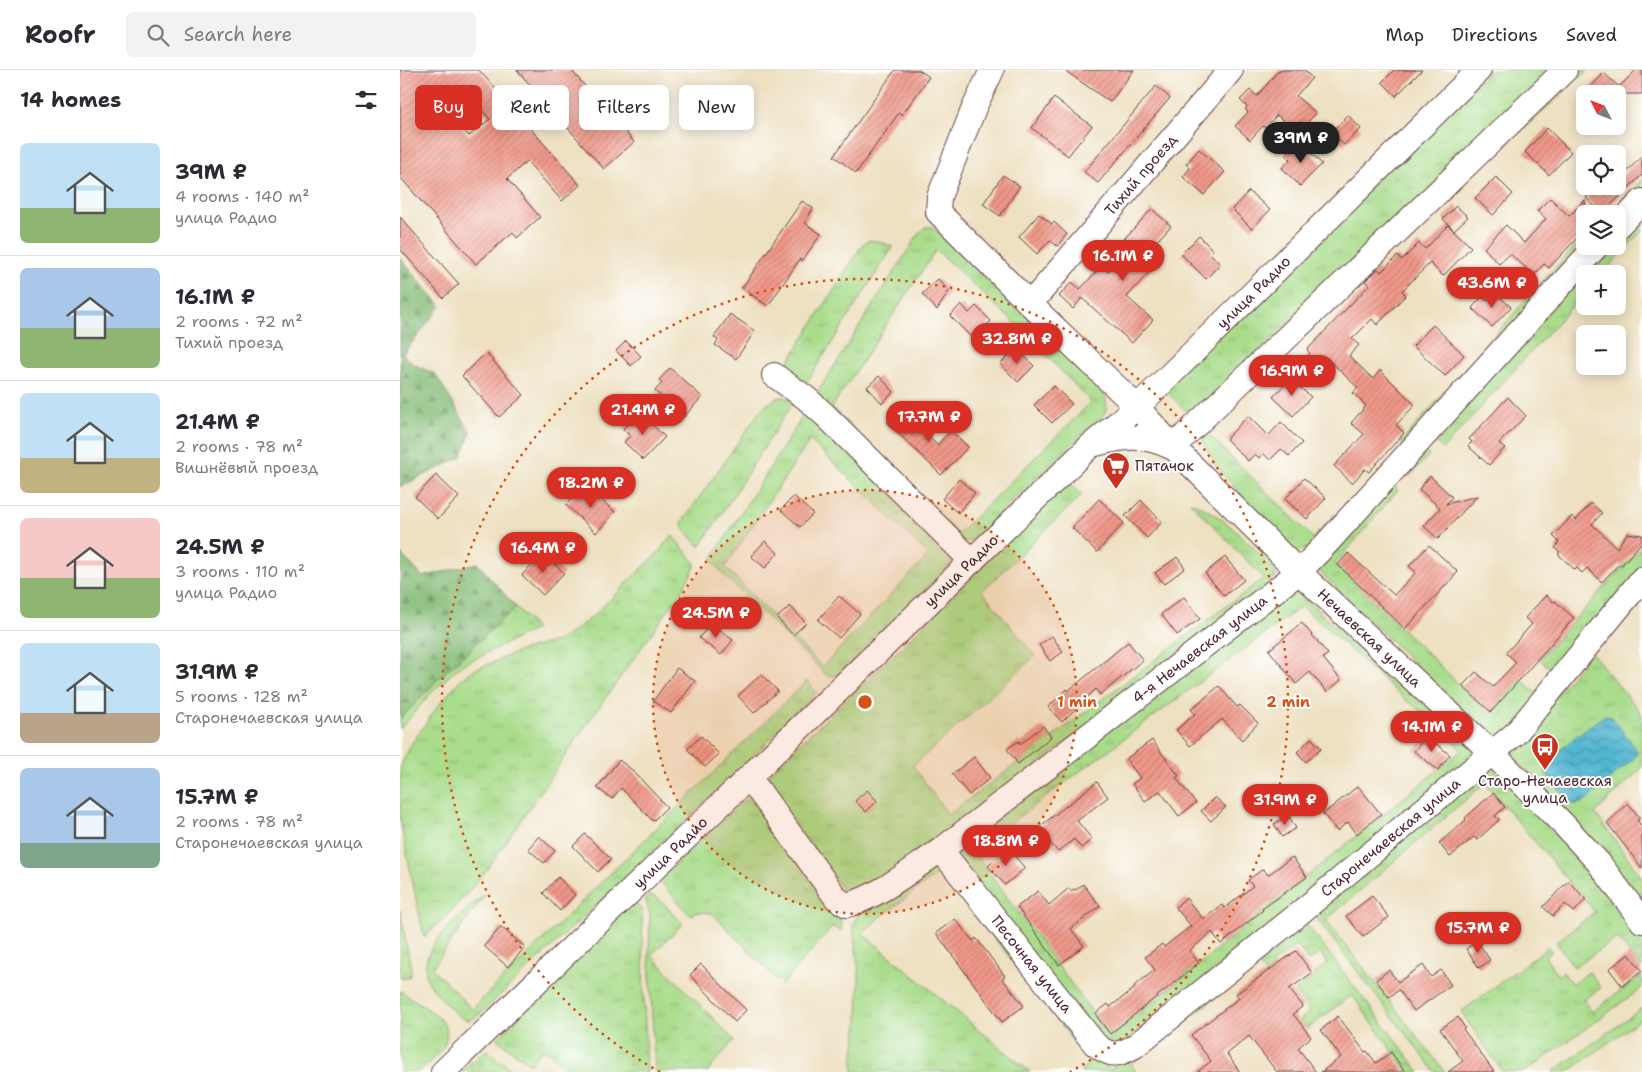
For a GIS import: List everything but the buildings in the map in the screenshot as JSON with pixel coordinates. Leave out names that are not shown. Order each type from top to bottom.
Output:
[{"type":"street","points":[[992,70],[974,108],[939,197],[938,212],[1030,304],[1138,406]]},
{"type":"street","name":"Тихий проезд","points":[[1030,304],[1232,70]]},
{"type":"street","name":"улица Радио","points":[[443,1072],[1090,446],[1138,406],[1479,70]]},
{"type":"street","points":[[1090,446],[1130,437],[1143,437],[1173,447],[1565,70]]},
{"type":"street","points":[[1626,218],[1642,201]]},
{"type":"street","name":"4-я Нечаевская улица","points":[[749,777],[837,900],[847,905],[861,901],[881,890],[941,850],[1299,572],[1589,255]]},
{"type":"street","points":[[774,375],[826,415],[972,561]]},
{"type":"street","name":"Нечаевская улица","points":[[1138,406],[1173,447],[1299,572],[1493,754],[1566,826],[1599,863],[1642,921]]},
{"type":"street","name":"Старонечаевская улица","points":[[1135,1046],[1493,754],[1516,733],[1642,579]]},
{"type":"street","name":"Песочная улица","points":[[941,850],[1094,1044],[1114,1054],[1123,1053],[1135,1046]]},
{"type":"green space","points":[[1490,70],[1554,70],[1195,412],[1185,410],[1163,388]]},
{"type":"green space","points":[[1570,70],[1588,70],[1506,145],[1499,139]]},
{"type":"green space","points":[[1642,179],[1642,191],[1626,206],[1616,205]]},
{"type":"green space","points":[[1642,207],[1642,231],[1626,248],[1626,224]]},
{"type":"green space","points":[[925,227],[933,227],[947,237],[1092,379],[1101,390],[1107,405],[1101,417],[972,540],[965,542],[954,539],[812,401],[919,233]],"holes":[[[936,250],[1017,325],[1091,402],[958,534],[832,407]]]},
{"type":"green space","points":[[869,240],[878,241],[893,247],[801,391],[787,374],[789,361],[863,244]]},
{"type":"green space","points":[[1576,245],[1577,255],[1404,447],[1400,443]]},
{"type":"green space","points":[[1595,255],[1620,255],[1610,265],[1590,265],[1589,261]]},
{"type":"green space","points":[[400,258],[441,306],[403,354],[413,364],[435,374],[471,432],[461,457],[400,487]]},
{"type":"green space","points":[[1576,284],[1576,302],[1443,449],[1429,436]]},
{"type":"green space","points":[[784,397],[794,401],[700,547],[683,528],[682,522],[763,407],[777,398]]},
{"type":"green space","points":[[807,410],[951,553],[952,559],[946,569],[838,675],[831,676],[826,675],[711,560]],"holes":[[[810,440],[929,555],[822,667],[725,567]]]},
{"type":"green space","points":[[1204,430],[1313,538],[1334,515],[1338,518],[1308,549],[1298,551],[1291,547],[1218,469],[1203,442]]},
{"type":"green space","points":[[1419,447],[1429,455],[1410,476],[1400,468]]},
{"type":"green space","points":[[1389,481],[1398,490],[1335,564],[1490,714],[1521,679],[1538,695],[1503,740],[1490,737],[1317,569]]},
{"type":"green space","points":[[1066,483],[1069,483],[1082,495],[982,591],[1035,656],[913,766],[948,815],[1264,578],[1190,502],[1213,513],[1224,521],[1272,567],[1276,572],[1275,578],[931,849],[864,892],[845,893],[767,785],[767,778],[773,769],[898,651]]},
{"type":"green space","points":[[673,536],[695,563],[695,567],[683,589],[486,871],[445,918],[424,937],[400,821],[400,768],[410,746],[438,706],[461,679],[474,670],[523,650],[557,641],[574,631],[592,617]]},
{"type":"green space","points":[[1642,546],[1642,570],[1556,674],[1539,659]]},
{"type":"green space","points":[[400,553],[423,577],[477,563],[516,607],[439,678],[400,719]]},
{"type":"green space","points":[[1293,590],[1299,593],[1369,657],[1451,726],[1480,756],[1122,1045],[1103,1042],[961,868],[955,848]],"holes":[[[1302,606],[1407,701],[1443,727],[1461,751],[1110,1036],[973,851]]]},
{"type":"green space","points":[[516,607],[536,629],[460,666],[432,692],[400,729],[400,719],[439,678]]},
{"type":"green space","points":[[1591,652],[1642,714],[1642,768],[1595,813],[1642,877],[1642,900],[1596,844],[1513,757],[1513,749]],"holes":[[[1635,757],[1584,801],[1576,804],[1570,803],[1546,773]]]},
{"type":"green space","points":[[807,681],[816,691],[814,695],[728,781],[481,1013],[470,1020],[463,1018],[437,994],[426,976],[426,964],[429,953],[446,929],[487,892],[432,968],[472,1009]]},
{"type":"green space","points":[[1489,766],[1525,799],[1635,930],[1642,940],[1642,968],[1617,938],[1574,967],[1556,942],[1595,912],[1485,783],[1326,920],[1445,1072],[1435,1072],[1314,915]]},
{"type":"green space","points":[[746,800],[752,800],[841,922],[841,931],[832,927],[782,985],[712,913],[695,912],[691,916],[659,880],[737,805]]},
{"type":"green space","points":[[936,861],[945,863],[951,868],[1069,1026],[1110,1070],[1304,921],[1420,1072],[1408,1072],[1352,995],[1307,1029],[1300,1020],[1310,1012],[1294,991],[1328,963],[1320,953],[1308,961],[1297,945],[1271,964],[1289,989],[1281,994],[1258,964],[1131,1064],[1136,1072],[1080,1072],[1089,1062],[943,870],[862,933],[1030,1072],[853,1072],[858,1022],[859,975],[853,925],[857,916],[866,906]]},
{"type":"green space","points":[[650,895],[660,900],[683,924],[651,955],[734,1040],[707,1072],[655,1072],[649,956],[650,914],[645,899]]},
{"type":"green space","points":[[632,904],[638,905],[642,912],[647,1072],[571,1072],[543,1048],[530,1064],[497,1039],[628,906]]},
{"type":"green space","points":[[400,910],[411,969],[410,976],[404,979],[400,977]]},
{"type":"green space","points":[[1548,947],[1552,952],[1545,957],[1558,976],[1563,972],[1572,984],[1589,972],[1601,988],[1583,1000],[1592,1012],[1642,975],[1642,988],[1525,1072],[1503,1072],[1461,1012]]},
{"type":"green space","points":[[400,991],[424,1006],[440,1019],[446,1028],[446,1039],[443,1047],[419,1072],[400,1072]]},
{"type":"green space","points":[[1642,1008],[1642,1018],[1568,1072],[1553,1072]]},
{"type":"green space","points":[[486,1050],[515,1072],[461,1072]]},
{"type":"water","points":[[1608,715],[1612,717],[1637,753],[1635,757],[1584,802],[1570,803],[1546,773],[1548,766],[1560,750],[1569,742]]},
{"type":"place","name":"Пятачок","points":[[1116,490]]},
{"type":"place","name":"Старо-Нечаевская улица","points":[[1545,771]]}]
